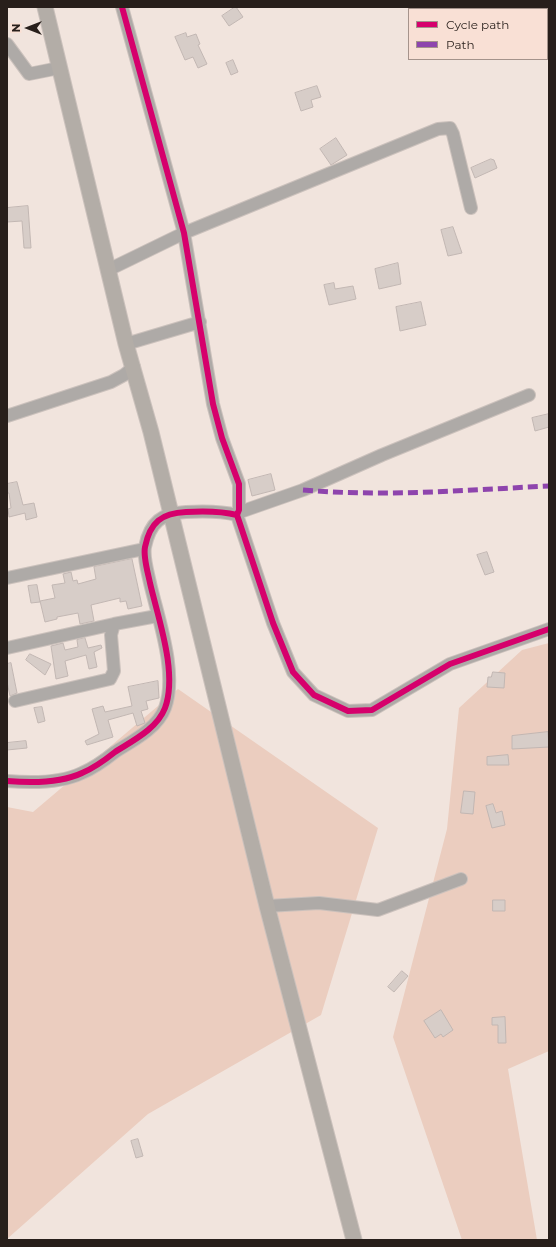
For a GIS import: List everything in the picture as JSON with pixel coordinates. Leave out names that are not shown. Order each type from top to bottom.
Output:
[{"type":"main road","points":[[45,7],[126,344],[134,367],[267,906],[354,1240]]},
{"type":"street","points":[[122,7],[184,232],[213,404],[222,438],[239,484],[238,513],[273,624],[293,672],[314,695],[348,712],[372,710],[450,664],[549,629]]},
{"type":"street","points":[[7,44],[29,74],[59,68]]},
{"type":"street","points":[[108,270],[184,232],[438,128],[450,128],[453,134],[471,208]]},
{"type":"street","points":[[126,344],[200,322]]},
{"type":"street","points":[[7,416],[111,382],[124,375],[134,367]]},
{"type":"street","points":[[7,781],[42,781],[66,778],[81,774],[144,733],[158,719],[164,709],[168,696],[168,678],[163,638],[148,576],[144,549],[150,532],[157,521],[170,513],[198,511],[238,513],[303,490],[382,455],[529,395]]},
{"type":"street","points":[[7,578],[144,549]]},
{"type":"street","points":[[7,648],[114,624],[158,616]]},
{"type":"street","points":[[16,701],[110,679],[114,671],[111,635],[114,624]]},
{"type":"street","points":[[267,906],[319,903],[378,910],[461,879]]},
{"type":"shaded area","points":[[549,643],[549,1051],[508,1069],[537,1240],[462,1240],[393,1037],[447,829],[459,708],[522,650]]},
{"type":"shaded area","points":[[178,689],[378,828],[321,1015],[148,1114],[7,1239],[7,807],[33,812]]},
{"type":"building","points":[[235,7],[243,17],[229,26],[222,16]]},
{"type":"building","points":[[186,33],[187,37],[196,34],[200,44],[198,45],[207,64],[198,68],[193,57],[185,60],[175,37]]},
{"type":"building","points":[[233,60],[238,72],[231,75],[226,63]]},
{"type":"building","points":[[317,86],[321,97],[311,100],[313,107],[301,111],[295,93]]},
{"type":"building","points":[[336,138],[347,155],[331,165],[320,149]]},
{"type":"building","points":[[491,159],[494,160],[497,168],[475,178],[471,168]]},
{"type":"building","points":[[28,206],[31,248],[24,248],[22,221],[7,222],[7,208]]},
{"type":"building","points":[[453,227],[462,253],[448,256],[441,230]]},
{"type":"building","points":[[398,263],[401,284],[379,289],[375,269]]},
{"type":"building","points":[[334,283],[335,289],[353,286],[356,299],[329,305],[324,285]]},
{"type":"building","points":[[421,302],[426,325],[400,331],[396,307]]},
{"type":"building","points":[[549,414],[549,427],[535,431],[532,418]]},
{"type":"building","points":[[271,474],[275,490],[252,496],[248,480]]},
{"type":"building","points":[[17,482],[23,505],[34,503],[37,517],[26,520],[25,513],[9,517],[8,509],[11,508],[9,493],[7,493],[7,484]]},
{"type":"building","points":[[487,552],[494,572],[485,575],[477,555]]},
{"type":"building","points":[[132,559],[142,606],[128,609],[126,601],[120,602],[120,598],[91,605],[94,621],[80,624],[78,613],[57,617],[57,619],[45,622],[40,601],[55,598],[52,585],[65,583],[63,574],[71,572],[73,581],[77,580],[78,584],[96,579],[94,567]]},
{"type":"building","points":[[37,585],[40,602],[31,603],[28,586]]},
{"type":"building","points":[[85,638],[88,648],[101,645],[102,648],[94,652],[97,667],[89,669],[86,655],[65,661],[68,676],[56,679],[51,646],[63,643],[65,650],[78,647],[77,640]]},
{"type":"building","points":[[30,654],[51,664],[45,675],[26,660]]},
{"type":"building","points":[[11,663],[17,693],[10,696],[7,682],[7,664]]},
{"type":"building","points":[[493,672],[505,673],[504,688],[487,687],[488,677],[491,677]]},
{"type":"building","points":[[158,681],[159,698],[146,701],[148,709],[141,711],[145,723],[137,726],[133,713],[108,720],[113,737],[87,745],[85,741],[99,734],[92,709],[103,706],[105,712],[132,706],[128,687]]},
{"type":"building","points":[[42,707],[45,721],[38,723],[34,708]]},
{"type":"building","points":[[548,732],[549,747],[512,749],[512,736]]},
{"type":"building","points":[[26,741],[27,748],[7,750],[7,743]]},
{"type":"building","points":[[508,755],[509,765],[487,765],[487,757]]},
{"type":"building","points":[[464,791],[475,792],[473,814],[461,813]]},
{"type":"building","points":[[493,804],[496,813],[502,811],[505,825],[492,828],[486,806]]},
{"type":"building","points":[[493,900],[505,900],[505,911],[493,911]]},
{"type":"building","points":[[402,971],[408,976],[394,992],[388,987]]},
{"type":"building","points":[[441,1010],[453,1030],[443,1037],[441,1034],[435,1038],[424,1021]]},
{"type":"building","points":[[505,1017],[506,1043],[498,1043],[498,1025],[492,1025],[492,1018]]},
{"type":"building","points":[[138,1139],[143,1156],[136,1158],[131,1141]]},
{"type":"marked path","points":[[303,490],[395,493],[549,486]]},
{"type":"cycle path","points":[[122,7],[184,233],[213,404],[222,438],[239,484],[239,510],[237,515],[273,623],[293,672],[314,695],[348,711],[372,710],[450,664],[549,629]]},
{"type":"cycle path","points":[[7,781],[45,782],[74,776],[99,764],[143,734],[156,722],[165,708],[169,679],[168,662],[162,629],[145,560],[147,538],[158,520],[170,514],[205,511],[237,515]]}]
